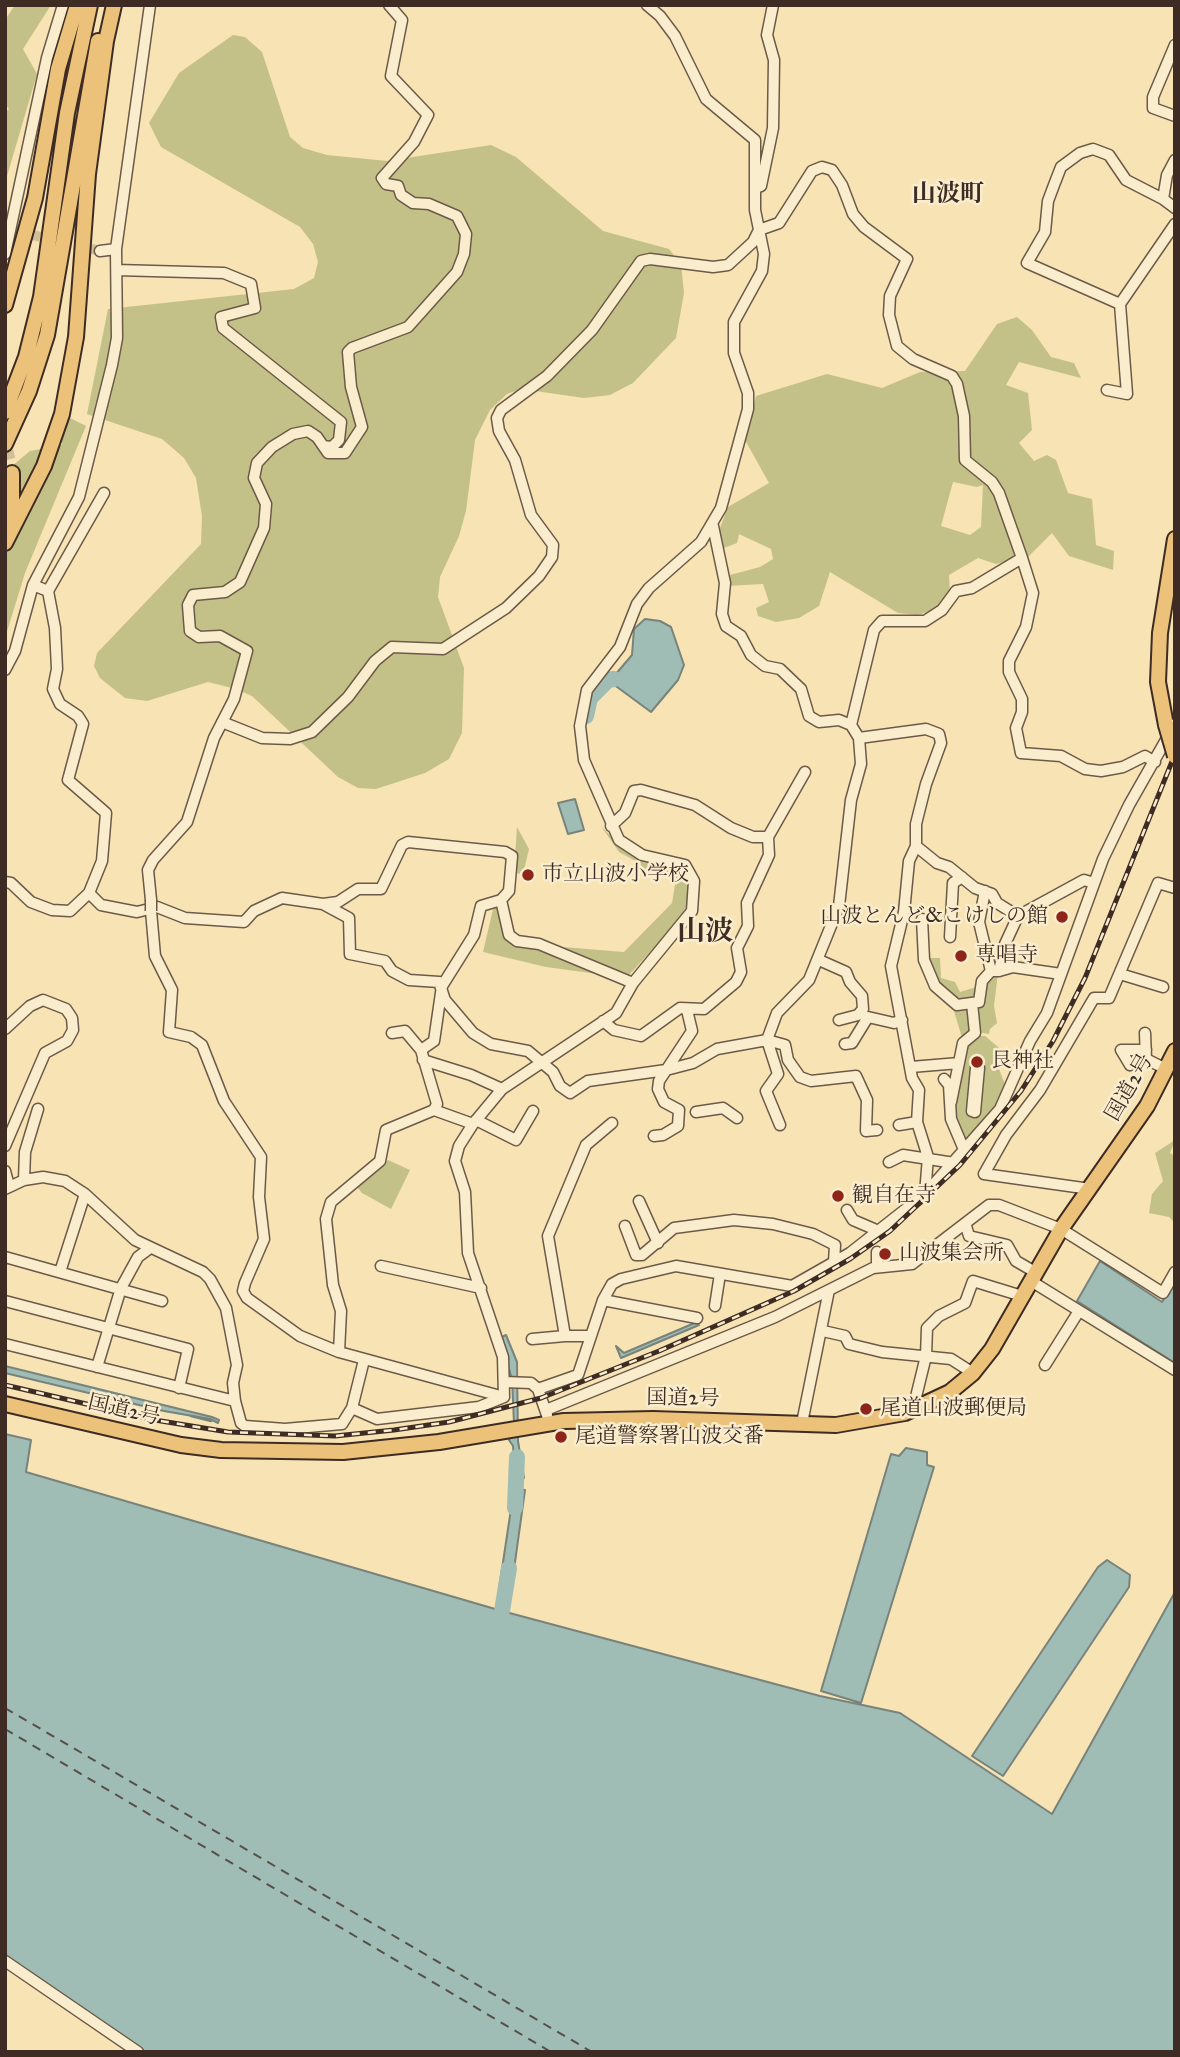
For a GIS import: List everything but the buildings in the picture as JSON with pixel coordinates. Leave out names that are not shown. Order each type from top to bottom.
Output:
[{"type":"highway","points":[[5,305],[35,198],[58,69],[77,5]]},
{"type":"highway","points":[[5,412],[26,357],[41,297],[67,113],[90,5]]},
{"type":"highway","points":[[5,444],[29,391],[47,335],[106,5]]},
{"type":"highway","points":[[5,543],[44,466],[62,414],[76,337],[88,174],[106,41],[114,5]]},
{"type":"highway","points":[[5,531],[12,509],[12,473]]},
{"type":"highway","points":[[1175,539],[1160,633],[1158,682],[1175,756]]},
{"type":"highway","name":"国道2号","points":[[5,1404],[141,1437],[221,1450],[343,1452],[504,1432],[522,1428],[547,1416],[862,1423],[921,1408],[950,1392],[973,1373],[992,1349],[1061,1229],[1147,1106],[1175,1051]]},
{"type":"street","points":[[5,254],[13,230],[47,58],[63,5]]},
{"type":"street","points":[[5,670],[16,651],[33,585],[79,497],[117,338],[116,249],[150,5]]},
{"type":"street","points":[[389,5],[402,20],[391,76],[428,115],[414,142],[382,178],[386,184],[398,187],[401,195],[413,203],[429,204],[457,216],[466,234],[464,254],[457,272],[408,327],[352,348],[348,352],[351,387],[362,427],[345,453],[328,453],[308,431],[293,434],[272,447],[257,463],[254,478],[266,503],[264,528],[240,582],[225,593],[193,595],[188,605],[190,631],[199,637],[220,636],[247,651],[234,699],[201,773],[187,822],[153,860],[149,870],[151,911],[155,956],[172,990],[169,1032],[191,1037],[202,1045],[224,1101],[261,1157],[259,1197],[264,1239],[243,1291],[259,1309],[300,1336],[339,1352],[504,1397]]},
{"type":"street","points":[[504,1397],[503,1357],[468,1253],[465,1192],[455,1161],[459,1146],[474,1122],[502,1089],[616,1013],[633,983],[692,911],[694,881],[685,865],[642,855],[619,840],[584,760],[580,726],[587,690],[620,647],[637,604],[649,588],[701,542],[721,509],[748,409],[748,393],[732,337],[734,322],[762,271],[764,254],[755,188],[755,140],[706,99],[675,36],[660,16],[646,5]]},
{"type":"street","points":[[755,188],[761,186],[773,128],[775,60],[767,35],[774,5]]},
{"type":"street","points":[[1175,45],[1153,97],[1153,108],[1175,116]]},
{"type":"street","points":[[1120,304],[1027,263],[1045,232],[1048,201],[1062,167],[1080,153],[1093,149],[1109,155],[1126,180],[1175,208]]},
{"type":"street","points":[[1163,199],[1167,175],[1175,160]]},
{"type":"street","points":[[222,722],[262,738],[305,735],[332,715],[374,661],[392,647],[443,649],[506,608],[539,576],[552,557],[553,545],[531,515],[515,460],[499,431],[497,418],[501,410],[547,376],[592,330],[640,261],[650,259],[713,267],[728,265],[753,242],[759,230],[779,223],[812,171],[822,167],[832,170],[837,177],[853,214],[864,227],[907,258],[890,296],[889,315],[897,346],[914,359],[952,376],[957,384],[964,416],[965,460],[967,465],[992,482],[999,493],[1022,558],[1033,593],[1026,627],[1009,661],[1009,672],[1022,699],[1022,712],[1016,728],[1021,753],[1060,756],[1085,769],[1101,771],[1123,768],[1145,757],[1154,762]]},
{"type":"street","points":[[1107,390],[1127,394],[1120,304],[1175,224]]},
{"type":"street","points":[[100,251],[116,249]]},
{"type":"street","points":[[117,270],[224,273],[251,284],[255,308],[222,317],[223,328],[341,422],[339,440],[332,447],[323,446]]},
{"type":"street","points":[[5,882],[11,883],[32,902],[52,910],[69,911],[89,892],[102,861],[106,813],[68,780],[83,724],[78,716],[60,704],[54,689],[57,669],[55,628],[48,591],[104,493]]},
{"type":"street","points":[[713,526],[725,583],[722,614],[726,626],[741,636],[751,655],[765,666],[780,669],[801,689],[809,716],[819,722],[839,720],[851,725],[859,738],[861,764],[851,800],[839,906],[820,960],[801,991],[777,1013],[767,1040],[778,1074],[766,1091],[780,1125]]},
{"type":"street","points":[[851,725],[874,629],[883,621],[925,621],[942,610],[956,591],[972,588],[1022,558]]},
{"type":"street","points":[[33,585],[48,591]]},
{"type":"street","points":[[504,1382],[521,1381],[538,1389],[579,1375],[603,1300],[612,1284],[621,1279],[676,1266],[792,1286],[876,1234],[925,1194],[965,1152],[1000,1109],[1030,1041],[1047,1013],[1094,883],[1129,805],[1154,762],[1170,725]]},
{"type":"street","points":[[859,738],[926,729],[939,734],[941,743],[926,784],[916,824],[916,846],[909,861],[904,912],[891,966],[912,1077],[919,1090],[917,1122],[928,1157],[923,1191],[925,1194]]},
{"type":"street","points":[[603,1021],[614,1030],[641,1036],[680,1008],[704,1009],[736,982],[741,972],[737,948],[748,926],[747,903],[769,855],[768,837],[805,772]]},
{"type":"street","points":[[611,825],[625,813],[634,791],[641,790],[695,805],[732,828],[753,837],[768,837]]},
{"type":"street","points":[[89,892],[101,905],[121,910],[137,912],[157,907],[185,918],[244,922],[254,911],[282,898],[323,904],[338,902],[358,889],[381,889],[401,845],[408,842],[505,852],[512,856],[509,891],[501,900],[481,906],[474,935],[442,986],[433,1041],[422,1055]]},
{"type":"street","points":[[916,846],[937,863],[949,867],[1018,916]]},
{"type":"street","points":[[950,937],[953,883],[962,877]]},
{"type":"street","points":[[995,971],[1018,916],[1084,880],[1094,883]]},
{"type":"street","points":[[1090,1189],[985,1174],[1006,1135],[1040,1090],[1078,1021],[1094,998],[1110,998],[1158,883],[1175,888]]},
{"type":"street","points":[[985,891],[979,922],[995,971]]},
{"type":"street","points":[[340,913],[351,894]]},
{"type":"street","points":[[501,900],[509,935],[517,940],[539,944],[633,983]]},
{"type":"street","points":[[323,904],[349,918],[350,954],[385,961],[392,971],[409,980],[439,982],[445,1000],[473,1033],[491,1044],[528,1051],[553,1072],[559,1086],[570,1093],[588,1081],[666,1070],[693,1063],[717,1049],[767,1040],[785,1045],[788,1060],[800,1077],[811,1081],[856,1076],[867,1100],[866,1130],[877,1129]]},
{"type":"street","points":[[922,919],[924,960],[935,986],[957,1005],[979,1002],[982,981],[995,971],[1013,967],[1061,974]]},
{"type":"street","points":[[820,960],[833,969],[846,972],[862,996],[863,1009],[858,1015],[839,1020]]},
{"type":"street","points":[[1120,974],[1163,987]]},
{"type":"street","points":[[5,1029],[30,1006],[43,1000],[66,1009],[72,1018],[73,1030],[67,1041],[45,1053],[5,1146]]},
{"type":"street","points":[[951,1102],[963,1043],[975,1033],[972,1003]]},
{"type":"street","points":[[653,1136],[663,1135],[678,1126],[679,1110],[664,1102],[658,1089],[666,1070],[692,1031],[687,1010]]},
{"type":"street","points":[[845,1044],[852,1042],[868,1017],[894,1023],[902,1020]]},
{"type":"street","points":[[392,1033],[405,1031],[422,1055],[437,1104],[434,1110]]},
{"type":"street","points":[[1145,1033],[1146,1054],[1166,1069]]},
{"type":"street","points":[[422,1055],[502,1089]]},
{"type":"street","points":[[911,1067],[959,1063]]},
{"type":"street","points":[[944,1079],[949,1085],[951,1119],[965,1152]]},
{"type":"street","points":[[696,1112],[723,1108],[737,1118]]},
{"type":"street","points":[[24,1180],[25,1152],[38,1109]]},
{"type":"street","points":[[339,1352],[341,1311],[333,1285],[326,1219],[331,1202],[380,1161],[386,1129],[434,1110],[474,1122],[516,1140],[533,1111]]},
{"type":"street","points":[[899,1125],[917,1122]]},
{"type":"street","points":[[565,1336],[549,1232],[586,1145],[612,1123]]},
{"type":"street","points":[[889,1162],[903,1156],[928,1157],[954,1163]]},
{"type":"street","points":[[5,1171],[7,1187],[24,1180],[43,1177],[65,1181],[85,1194],[135,1240],[203,1272],[219,1293],[226,1308],[237,1364],[233,1383],[235,1401],[241,1423],[245,1426],[285,1429],[336,1427],[342,1424],[352,1408],[364,1360]]},
{"type":"street","points":[[60,1272],[85,1194]]},
{"type":"street","points":[[639,1201],[658,1243]]},
{"type":"street","points":[[538,1389],[547,1416],[775,1317],[877,1267],[912,1264],[966,1226],[989,1205],[999,1205],[1061,1229],[1163,1293],[1175,1272]]},
{"type":"street","points":[[847,1210],[853,1220],[874,1229],[876,1234]]},
{"type":"street","points":[[625,1226],[636,1255],[642,1255],[674,1228],[734,1220],[773,1224],[813,1234],[835,1245],[834,1262]]},
{"type":"street","points":[[966,1226],[969,1236],[1007,1245],[1016,1261],[1079,1311],[1175,1370]]},
{"type":"street","points":[[97,1367],[121,1289],[138,1257],[150,1248]]},
{"type":"street","points":[[877,1252],[877,1267]]},
{"type":"street","points":[[5,1257],[163,1301]]},
{"type":"street","points":[[381,1266],[481,1288]]},
{"type":"street","points":[[715,1306],[720,1274]]},
{"type":"street","points":[[921,1408],[914,1405],[926,1356],[927,1328],[939,1316],[965,1303],[973,1281],[1022,1296]]},
{"type":"street","points":[[802,1423],[823,1331],[829,1290]]},
{"type":"street","points":[[603,1300],[696,1318]]},
{"type":"street","points":[[5,1301],[188,1349],[179,1388]]},
{"type":"street","points":[[1045,1365],[1079,1311]]},
{"type":"street","points":[[823,1331],[845,1336],[849,1344],[951,1359],[973,1373]]},
{"type":"street","points":[[532,1339],[591,1336]]},
{"type":"street","points":[[5,1344],[235,1401]]},
{"type":"street","points":[[352,1408],[377,1419],[479,1407],[504,1397]]},
{"type":"street","points":[[5,1961],[138,2052]]},
{"type":"shaded area","points":[[15,5],[51,5],[23,49],[37,74],[5,183],[5,112],[9,109],[5,104],[5,20]]},
{"type":"shaded area","points":[[233,35],[245,37],[262,52],[290,137],[303,148],[327,155],[387,161],[491,145],[516,157],[603,231],[669,249],[681,264],[684,293],[676,338],[633,383],[610,395],[584,398],[521,389],[507,394],[490,410],[475,440],[466,511],[459,536],[440,577],[438,597],[464,668],[462,733],[449,759],[425,773],[376,789],[358,788],[338,777],[252,696],[236,689],[208,682],[147,701],[125,698],[100,678],[94,666],[97,653],[201,544],[202,516],[196,478],[184,458],[162,439],[87,414],[108,309],[294,289],[314,278],[318,262],[313,244],[300,227],[161,147],[149,123],[179,73]]},
{"type":"shaded area","points":[[1017,317],[1032,330],[1051,357],[1074,363],[1081,378],[1019,362],[1006,385],[1028,393],[1032,430],[1019,443],[1034,461],[1047,455],[1056,460],[1068,493],[1092,499],[1096,545],[1114,551],[1113,570],[1069,556],[1052,533],[1029,556],[996,564],[978,558],[949,575],[950,593],[936,609],[918,615],[898,613],[830,572],[819,606],[799,618],[776,622],[758,616],[756,608],[769,602],[763,584],[727,586],[726,576],[760,567],[773,559],[771,549],[739,534],[737,543],[721,549],[718,533],[728,507],[769,483],[745,440],[756,396],[827,374],[882,388],[920,372],[965,371],[997,324]],"holes":[[[953,482],[977,487],[983,485],[981,527],[970,535],[941,526]]]},
{"type":"shaded area","points":[[62,414],[86,426],[25,573],[5,638],[5,472],[30,451],[62,445]]},
{"type":"shaded area","points":[[601,826],[626,852],[644,860],[679,868],[687,878],[689,900],[683,916],[629,975],[563,947],[624,952],[672,903],[676,879],[641,870],[641,864],[619,852]]},
{"type":"shaded area","points":[[517,827],[529,849],[523,874],[514,873]]},
{"type":"shaded area","points":[[494,905],[499,907],[505,936],[538,945],[605,975],[546,967],[483,952]]},
{"type":"shaded area","points":[[927,958],[940,958],[941,978],[955,982],[960,992],[983,985],[984,981],[998,973],[994,1006],[997,1023],[990,1029],[989,1034],[978,1032],[963,1041],[947,988],[941,989]]},
{"type":"shaded area","points":[[976,1036],[985,1036],[998,1047],[1002,1057],[999,1069],[1006,1087],[998,1108],[971,1141],[962,1140],[953,1119],[964,1044]]},
{"type":"shaded area","points":[[1175,1140],[1170,1153],[1175,1156],[1173,1221],[1169,1217],[1149,1213],[1152,1194],[1163,1181],[1155,1153]]},
{"type":"shaded area","points":[[388,1160],[410,1170],[391,1209],[362,1193],[356,1186]]},
{"type":"water","points":[[645,619],[660,621],[671,627],[684,665],[678,680],[651,712],[613,684],[615,675],[632,655],[634,629]]},
{"type":"water","points":[[575,799],[584,830],[568,834],[558,803]]},
{"type":"water","points":[[1100,1261],[1162,1302],[1172,1285],[1175,1288],[1175,1363],[1077,1301]]},
{"type":"water","points":[[697,1322],[699,1325],[621,1358],[616,1346],[624,1353]]},
{"type":"water","points":[[506,1335],[517,1362],[518,1441],[524,1478],[515,1477],[513,1446],[509,1440],[514,1423],[512,1379],[500,1338]]},
{"type":"water","points":[[5,1366],[219,1420],[218,1423],[5,1373]]},
{"type":"water","points":[[5,1434],[31,1440],[26,1472],[502,1611],[820,1696],[900,1713],[1052,1814],[1175,1592],[1175,2052],[145,2052],[5,1957]]},
{"type":"water","points":[[906,1448],[927,1452],[927,1465],[934,1467],[861,1703],[821,1691],[891,1454],[899,1456]]},
{"type":"water","points":[[514,1489],[525,1490],[511,1591],[499,1589]]},
{"type":"water","points":[[1107,1560],[1130,1575],[1129,1587],[1003,1776],[972,1756],[1098,1567]]},
{"type":"waterway","points":[[586,716],[590,698],[608,680],[614,679]]},
{"type":"waterway","points":[[191,1416],[211,1421]]},
{"type":"waterway","points":[[515,1508],[517,1457]]},
{"type":"waterway","points":[[502,1611],[509,1568]]},
{"type":"ferry route","points":[[5,1708],[592,2052]]},
{"type":"ferry route","points":[[5,1729],[551,2052]]},
{"type":"tunnel","points":[[16,231],[100,251]]},
{"type":"tunnel","points":[[5,446],[12,473]]},
{"type":"railway","points":[[5,1385],[155,1420],[228,1432],[335,1436],[394,1430],[449,1422],[541,1398],[659,1351],[794,1291],[850,1259],[890,1231],[960,1165],[1021,1091],[1053,1041],[1085,978],[1175,754]]},
{"type":"place","name":"市立山波小学校","points":[[528,875]]},
{"type":"place","name":"山波とんど&こけしの館","points":[[1062,917]]},
{"type":"place","name":"専唱寺","points":[[961,956]]},
{"type":"place","name":"艮神社","points":[[977,1062]]},
{"type":"place","name":"観自在寺","points":[[838,1196]]},
{"type":"place","name":"山波集会所","points":[[885,1254]]},
{"type":"place","name":"尾道山波郵便局","points":[[866,1409]]},
{"type":"place","name":"尾道警察署山波交番","points":[[561,1437]]},
{"type":"district","name":"山波町","points":[[948,195]]},
{"type":"district","name":"山波","points":[[705,933]]}]
